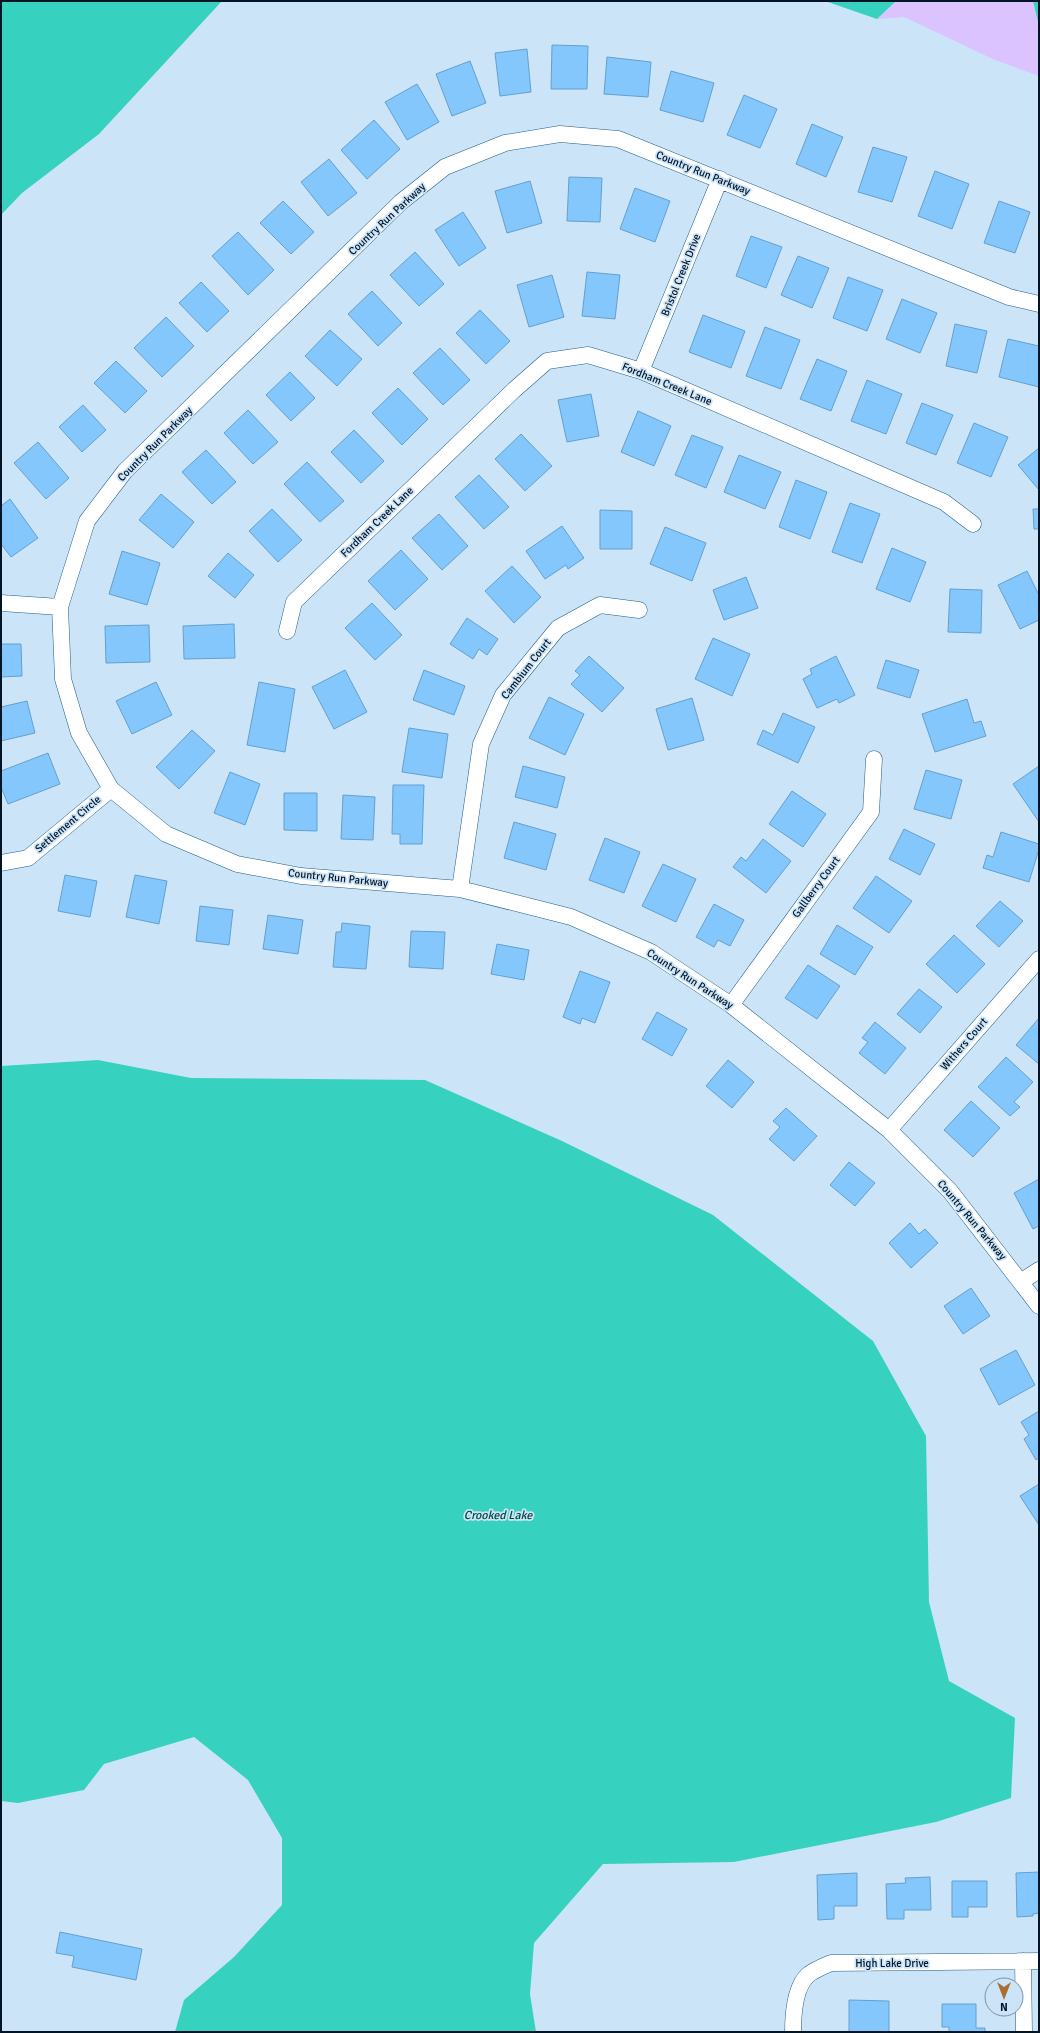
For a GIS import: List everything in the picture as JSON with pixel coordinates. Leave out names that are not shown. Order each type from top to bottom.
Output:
[{"type":"street","name":"Country Run Parkway","points":[[1039,304],[1009,297],[618,139],[560,134],[505,143],[444,167],[401,202],[125,471],[87,521],[60,607],[63,679],[79,733],[110,789],[166,834],[237,864],[301,876],[460,889],[571,917],[651,952],[731,1005],[888,1130],[950,1191],[1022,1281],[1039,1306]]},
{"type":"street","name":"Bristol Creek Drive","points":[[641,371],[720,179]]},
{"type":"street","name":"Fordham Creek Lane","points":[[287,631],[294,602],[547,360],[588,355],[641,371],[944,502],[973,524]]},
{"type":"street","points":[[1,603],[60,607]]},
{"type":"street","name":"Cambium Court","points":[[460,889],[481,744],[504,695],[558,628],[600,605],[638,610]]},
{"type":"street","name":"Gallberry Court","points":[[731,1005],[871,812],[874,759]]},
{"type":"street","name":"Settlement Circle","points":[[1,863],[28,858],[110,789]]},
{"type":"street","name":"Withers Court","points":[[888,1130],[1039,959]]},
{"type":"street","points":[[1022,1281],[1039,1270]]},
{"type":"street","name":"High Lake Drive","points":[[793,2032],[793,2017],[797,1994],[808,1975],[831,1962],[1039,1960]]},
{"type":"street","points":[[1023,1961],[1024,2032]]},
{"type":"shaded area","points":[[896,1],[1033,1],[1039,26],[1039,76],[995,60],[904,17],[877,19]]},
{"type":"water","points":[[1,1],[222,1],[99,134],[22,193],[1,215]]},
{"type":"water","points":[[825,1],[896,1],[877,19]]},
{"type":"water","points":[[1033,1],[1039,1],[1039,26]]},
{"type":"water","name":"Crooked Lake","points":[[98,1060],[191,1078],[425,1080],[562,1141],[713,1215],[873,1341],[926,1436],[929,1602],[949,1681],[1015,1718],[1011,1798],[936,1822],[734,1862],[603,1864],[534,1943],[530,1994],[536,2032],[175,2032],[184,2000],[234,1957],[282,1905],[282,1838],[248,1780],[194,1737],[104,1764],[84,1790],[18,1803],[1,1801],[1,1066]]},
{"type":"building","points":[[552,45],[588,46],[587,89],[551,89]]},
{"type":"building","points":[[527,49],[531,92],[500,96],[495,53]]},
{"type":"building","points":[[607,57],[651,62],[648,97],[604,94]]},
{"type":"building","points":[[470,61],[486,103],[452,116],[436,74]]},
{"type":"building","points":[[671,71],[714,83],[703,122],[660,110]]},
{"type":"building","points":[[417,84],[439,122],[407,140],[385,102]]},
{"type":"building","points":[[744,95],[777,109],[760,148],[727,135]]},
{"type":"building","points":[[374,120],[400,149],[367,179],[341,150]]},
{"type":"building","points":[[812,124],[843,137],[826,177],[796,164]]},
{"type":"building","points":[[873,147],[907,157],[892,202],[858,192]]},
{"type":"building","points":[[329,159],[357,193],[328,216],[301,182]]},
{"type":"building","points":[[935,171],[969,184],[952,229],[918,216]]},
{"type":"building","points":[[569,177],[602,178],[600,222],[567,221]]},
{"type":"building","points":[[530,181],[542,223],[507,233],[495,191]]},
{"type":"building","points":[[635,188],[670,201],[655,242],[620,229]]},
{"type":"building","points":[[283,201],[314,232],[291,254],[260,223]]},
{"type":"building","points":[[999,201],[1030,212],[1015,253],[984,243]]},
{"type":"building","points":[[463,212],[486,248],[459,266],[435,230]]},
{"type":"building","points":[[238,232],[274,270],[248,295],[212,256]]},
{"type":"building","points":[[751,236],[782,247],[766,288],[736,276]]},
{"type":"building","points":[[415,252],[444,284],[419,306],[390,275]]},
{"type":"building","points":[[798,256],[829,268],[812,308],[781,295]]},
{"type":"building","points":[[587,272],[620,275],[615,319],[582,316]]},
{"type":"building","points":[[552,275],[564,317],[529,327],[517,285]]},
{"type":"building","points":[[848,277],[883,290],[867,331],[833,318]]},
{"type":"building","points":[[201,282],[229,311],[207,332],[179,303]]},
{"type":"building","points":[[372,291],[402,323],[378,346],[348,314]]},
{"type":"building","points":[[902,299],[937,313],[920,353],[886,339]]},
{"type":"building","points":[[480,310],[510,341],[486,364],[456,333]]},
{"type":"building","points":[[703,315],[745,331],[731,368],[689,352]]},
{"type":"building","points":[[166,317],[194,346],[162,377],[134,348]]},
{"type":"building","points":[[955,324],[987,331],[977,373],[946,366]]},
{"type":"building","points":[[765,327],[800,340],[781,389],[746,376]]},
{"type":"building","points":[[330,330],[362,359],[337,386],[305,356]]},
{"type":"building","points":[[1008,339],[1039,346],[1039,387],[999,377]]},
{"type":"building","points":[[440,348],[470,380],[443,405],[413,373]]},
{"type":"building","points":[[817,359],[847,371],[831,411],[800,399]]},
{"type":"building","points":[[116,361],[147,391],[125,413],[94,383]]},
{"type":"building","points":[[290,372],[315,398],[291,421],[266,395]]},
{"type":"building","points":[[867,380],[902,394],[886,434],[851,421]]},
{"type":"building","points":[[398,388],[428,419],[402,445],[372,413]]},
{"type":"building","points":[[591,394],[599,436],[567,442],[558,400]]},
{"type":"building","points":[[922,403],[953,415],[936,455],[906,443]]},
{"type":"building","points":[[83,405],[106,430],[82,452],[59,427]]},
{"type":"building","points":[[248,410],[278,442],[253,464],[224,433]]},
{"type":"building","points":[[638,411],[671,426],[654,466],[621,452]]},
{"type":"building","points":[[974,423],[1008,437],[991,477],[957,463]]},
{"type":"building","points":[[354,430],[384,461],[361,483],[331,452]]},
{"type":"building","points":[[521,434],[552,466],[525,491],[495,459]]},
{"type":"building","points":[[692,435],[723,447],[706,488],[675,475]]},
{"type":"building","points":[[38,442],[69,478],[46,499],[14,463]]},
{"type":"building","points":[[1039,448],[1039,490],[1018,465]]},
{"type":"building","points":[[206,450],[236,482],[212,504],[182,472]]},
{"type":"building","points":[[739,455],[781,472],[765,509],[724,492]]},
{"type":"building","points":[[307,462],[344,501],[320,522],[284,484]]},
{"type":"building","points":[[479,475],[509,507],[484,529],[455,497]]},
{"type":"building","points":[[796,480],[827,492],[810,539],[779,527]]},
{"type":"building","points":[[161,494],[194,522],[173,548],[139,520]]},
{"type":"building","points":[[10,499],[38,538],[11,557],[1,544],[1,506]]},
{"type":"building","points":[[850,503],[880,514],[862,563],[832,552]]},
{"type":"building","points":[[272,509],[302,540],[278,562],[249,531]]},
{"type":"building","points":[[1033,509],[1039,509],[1039,529],[1034,529]]},
{"type":"building","points":[[600,510],[632,511],[632,549],[600,549]]},
{"type":"building","points":[[439,514],[468,546],[442,570],[412,538]]},
{"type":"building","points":[[562,526],[584,558],[568,569],[566,565],[545,579],[526,551]]},
{"type":"building","points":[[665,527],[706,543],[692,581],[650,564]]},
{"type":"building","points":[[892,548],[926,562],[910,602],[876,589]]},
{"type":"building","points":[[401,550],[428,579],[395,610],[368,581]]},
{"type":"building","points":[[122,551],[160,563],[147,605],[109,594]]},
{"type":"building","points":[[228,553],[254,575],[235,598],[208,576]]},
{"type":"building","points":[[512,566],[541,597],[514,623],[485,591]]},
{"type":"building","points":[[1027,571],[1039,595],[1039,620],[1020,629],[998,585]]},
{"type":"building","points":[[746,577],[758,608],[724,620],[713,590]]},
{"type":"building","points":[[950,589],[982,590],[981,633],[948,632]]},
{"type":"building","points":[[372,603],[402,635],[375,660],[345,628]]},
{"type":"building","points":[[467,618],[498,639],[487,655],[479,649],[473,659],[450,644]]},
{"type":"building","points":[[234,624],[235,658],[184,659],[183,626]]},
{"type":"building","points":[[149,625],[150,662],[106,663],[105,626]]},
{"type":"building","points":[[713,638],[750,654],[732,696],[695,679]]},
{"type":"building","points":[[1,644],[21,644],[22,676],[1,677]]},
{"type":"building","points":[[589,656],[624,688],[602,712],[571,684],[580,675],[575,671]]},
{"type":"building","points":[[836,656],[855,695],[839,703],[837,699],[817,708],[803,679],[812,674],[810,669]]},
{"type":"building","points":[[886,660],[919,670],[910,698],[877,688]]},
{"type":"building","points":[[345,670],[367,712],[334,729],[312,687]]},
{"type":"building","points":[[424,670],[465,686],[454,715],[413,700]]},
{"type":"building","points":[[156,682],[172,715],[132,734],[116,701]]},
{"type":"building","points":[[259,682],[295,689],[285,752],[247,745]]},
{"type":"building","points":[[549,697],[584,714],[565,755],[529,738]]},
{"type":"building","points":[[692,698],[704,740],[668,750],[656,709]]},
{"type":"building","points":[[967,699],[974,723],[981,721],[986,736],[935,752],[922,714]]},
{"type":"building","points":[[27,701],[35,733],[1,741],[1,707]]},
{"type":"building","points":[[783,713],[815,727],[798,763],[757,744],[763,730],[773,735]]},
{"type":"building","points":[[409,728],[448,734],[442,778],[402,772]]},
{"type":"building","points":[[192,730],[215,751],[179,789],[156,767]]},
{"type":"building","points":[[48,753],[60,784],[8,804],[1,787],[1,771]]},
{"type":"building","points":[[523,766],[565,777],[557,808],[515,797]]},
{"type":"building","points":[[1039,766],[1039,822],[1013,784]]},
{"type":"building","points":[[926,770],[962,780],[951,819],[914,809]]},
{"type":"building","points":[[230,772],[260,784],[245,825],[214,813]]},
{"type":"building","points":[[393,785],[424,785],[422,844],[400,844],[400,834],[392,834]]},
{"type":"building","points":[[792,791],[826,814],[803,847],[769,824]]},
{"type":"building","points":[[284,793],[317,793],[317,831],[284,830]]},
{"type":"building","points":[[343,795],[375,797],[373,840],[341,839]]},
{"type":"building","points":[[514,822],[556,834],[546,870],[504,858]]},
{"type":"building","points":[[904,829],[935,844],[920,875],[889,859]]},
{"type":"building","points":[[1001,832],[1039,844],[1039,849],[1029,882],[983,868],[987,855],[993,857]]},
{"type":"building","points":[[605,838],[640,852],[624,893],[589,880]]},
{"type":"building","points":[[763,839],[791,861],[766,893],[733,867],[741,857],[746,861]]},
{"type":"building","points":[[663,864],[696,879],[676,922],[642,906]]},
{"type":"building","points":[[65,875],[97,881],[90,917],[58,911]]},
{"type":"building","points":[[135,875],[167,881],[159,924],[126,917]]},
{"type":"building","points":[[876,876],[912,901],[889,933],[853,908]]},
{"type":"building","points":[[1000,901],[1023,921],[999,947],[976,926]]},
{"type":"building","points":[[714,904],[744,920],[730,946],[718,940],[714,947],[696,937]]},
{"type":"building","points":[[200,906],[233,910],[229,945],[196,941]]},
{"type":"building","points":[[268,915],[303,920],[298,954],[263,949]]},
{"type":"building","points":[[342,923],[370,926],[366,969],[333,967],[336,932],[341,932]]},
{"type":"building","points":[[837,925],[873,947],[855,975],[820,954]]},
{"type":"building","points":[[411,931],[445,932],[443,969],[409,967]]},
{"type":"building","points":[[954,935],[985,964],[957,993],[926,964]]},
{"type":"building","points":[[497,944],[529,950],[524,980],[491,974]]},
{"type":"building","points":[[808,965],[840,986],[817,1019],[785,998]]},
{"type":"building","points":[[580,971],[610,982],[595,1023],[582,1018],[580,1024],[563,1017]]},
{"type":"building","points":[[919,989],[942,1007],[920,1033],[897,1014]]},
{"type":"building","points":[[657,1012],[687,1029],[672,1056],[642,1039]]},
{"type":"building","points":[[1039,1018],[1039,1064],[1016,1045]]},
{"type":"building","points":[[875,1022],[906,1048],[885,1074],[859,1053],[868,1042],[862,1038]]},
{"type":"building","points":[[1006,1057],[1033,1082],[1014,1102],[1020,1107],[1010,1116],[978,1087]]},
{"type":"building","points":[[728,1060],[754,1082],[732,1108],[706,1086]]},
{"type":"building","points":[[971,1101],[1000,1128],[973,1157],[944,1130]]},
{"type":"building","points":[[786,1108],[817,1136],[794,1161],[769,1139],[780,1127],[773,1121]]},
{"type":"building","points":[[849,1162],[875,1183],[855,1206],[830,1185]]},
{"type":"building","points":[[1039,1179],[1039,1226],[1033,1229],[1014,1193]]},
{"type":"building","points":[[910,1223],[919,1234],[925,1229],[938,1243],[911,1268],[889,1243]]},
{"type":"building","points":[[971,1288],[990,1316],[963,1334],[944,1306]]},
{"type":"building","points":[[1016,1350],[1035,1385],[999,1405],[980,1369]]},
{"type":"building","points":[[1039,1411],[1039,1458],[1036,1460],[1024,1439],[1029,1435],[1021,1422]]},
{"type":"building","points":[[1039,1484],[1039,1525],[1020,1496]]},
{"type":"building","points":[[1039,1872],[1039,1913],[1033,1914],[1033,1916],[1017,1917],[1016,1873]]},
{"type":"building","points":[[857,1873],[857,1906],[834,1906],[834,1919],[818,1920],[817,1875]]},
{"type":"building","points":[[930,1877],[931,1910],[904,1910],[904,1919],[887,1919],[886,1884],[906,1883],[905,1878]]},
{"type":"building","points":[[952,1881],[987,1881],[987,1907],[968,1907],[968,1917],[952,1917]]},
{"type":"building","points":[[60,1932],[142,1949],[136,1980],[72,1967],[74,1956],[56,1953]]},
{"type":"building","points":[[849,2000],[889,2001],[889,2032],[845,2032],[849,2031]]},
{"type":"building","points":[[942,2004],[976,2004],[976,2028],[985,2028],[985,2032],[949,2032],[949,2027],[942,2027]]}]
